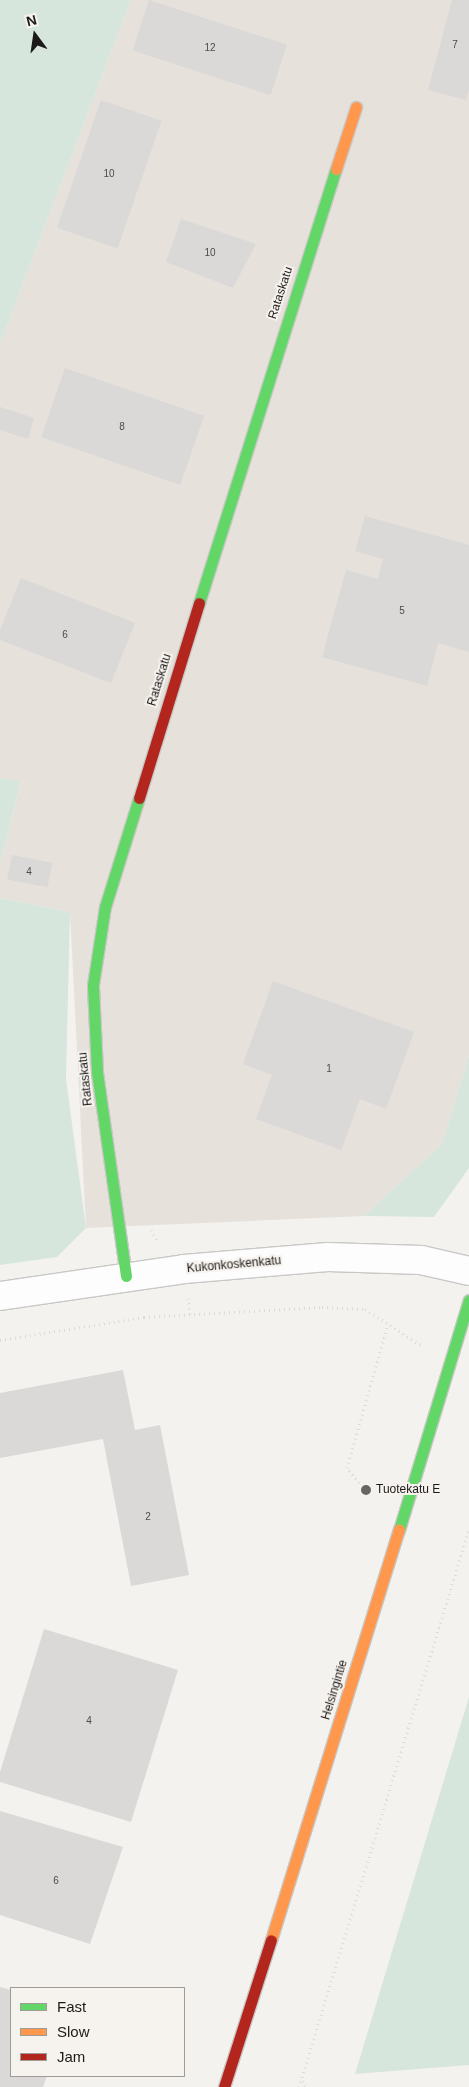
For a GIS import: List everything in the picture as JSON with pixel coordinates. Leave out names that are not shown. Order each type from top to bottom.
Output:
[{"type":"street","name":"Rataskatu","points":[[126,1276],[97,1071],[93,985],[105,906],[272,366],[356,107]]},
{"type":"street","name":"Kukonkoskenkatu","points":[[0,1296],[184,1269],[328,1257],[421,1260],[469,1271]]},
{"type":"street","name":"Helsingintie","points":[[224,2087],[349,1693],[448,1362],[469,1300]]},
{"type":"path","points":[[148,1222],[156,1240],[182,1249],[190,1314]]},
{"type":"path","points":[[0,1340],[144,1317],[322,1307],[365,1310],[448,1362]]},
{"type":"path","points":[[366,1490],[347,1468],[388,1324]]},
{"type":"path","points":[[299,2087],[469,1529]]},
{"type":"path","points":[[301,2080],[306,2087]]},
{"type":"shaded area","points":[[0,0],[131,0],[0,344]]},
{"type":"shaded area","points":[[131,0],[469,0],[469,1055],[442,1144],[364,1216],[86,1228],[70,912],[0,898],[0,865],[21,782],[0,778],[0,344]]},
{"type":"shaded area","points":[[0,778],[21,781],[0,865]]},
{"type":"shaded area","points":[[0,898],[70,912],[66,1079],[86,1228],[57,1257],[0,1265]]},
{"type":"shaded area","points":[[469,1055],[469,1168],[434,1217],[364,1216],[442,1144]]},
{"type":"shaded area","points":[[469,1697],[469,2065],[355,2074]]},
{"type":"building","points":[[149,0],[287,45],[271,95],[133,50]]},
{"type":"building","points":[[452,0],[469,0],[469,89],[466,100],[428,90]]},
{"type":"building","points":[[101,100],[162,121],[118,248],[57,228]]},
{"type":"building","points":[[181,219],[256,244],[233,288],[166,262]]},
{"type":"building","points":[[65,368],[204,416],[180,485],[41,437]]},
{"type":"building","points":[[0,407],[34,418],[28,439],[0,430]]},
{"type":"building","points":[[365,516],[469,545],[469,652],[438,643],[427,686],[322,657],[346,570],[378,579],[383,559],[355,551]]},
{"type":"building","points":[[21,578],[135,623],[111,683],[0,640],[0,630]]},
{"type":"building","points":[[12,855],[52,863],[47,887],[7,880]]},
{"type":"building","points":[[273,981],[414,1032],[386,1109],[360,1099],[341,1150],[256,1119],[272,1075],[243,1064]]},
{"type":"building","points":[[123,1370],[135,1430],[160,1425],[189,1575],[131,1586],[103,1439],[0,1458],[0,1393]]},
{"type":"building","points":[[44,1629],[178,1670],[131,1822],[0,1782],[0,1772]]},
{"type":"building","points":[[0,1811],[123,1847],[90,1944],[0,1915]]},
{"type":"building","points":[[0,1987],[10,1990],[10,2077],[47,2077],[43,2087],[0,2087]]},
{"type":"traffic: fast","points":[[199,603],[336,169]]},
{"type":"traffic: fast","points":[[126,1276],[97,1071],[93,985],[105,907],[139,798]]},
{"type":"traffic: fast","points":[[399,1530],[469,1300]]},
{"type":"traffic: slow","points":[[336,169],[356,107]]},
{"type":"traffic: slow","points":[[271,1940],[399,1530]]},
{"type":"traffic: jam","points":[[139,798],[199,603]]},
{"type":"traffic: jam","points":[[224,2087],[271,1940]]},
{"type":"place","name":"Tuotekatu E","points":[[366,1490]]}]
